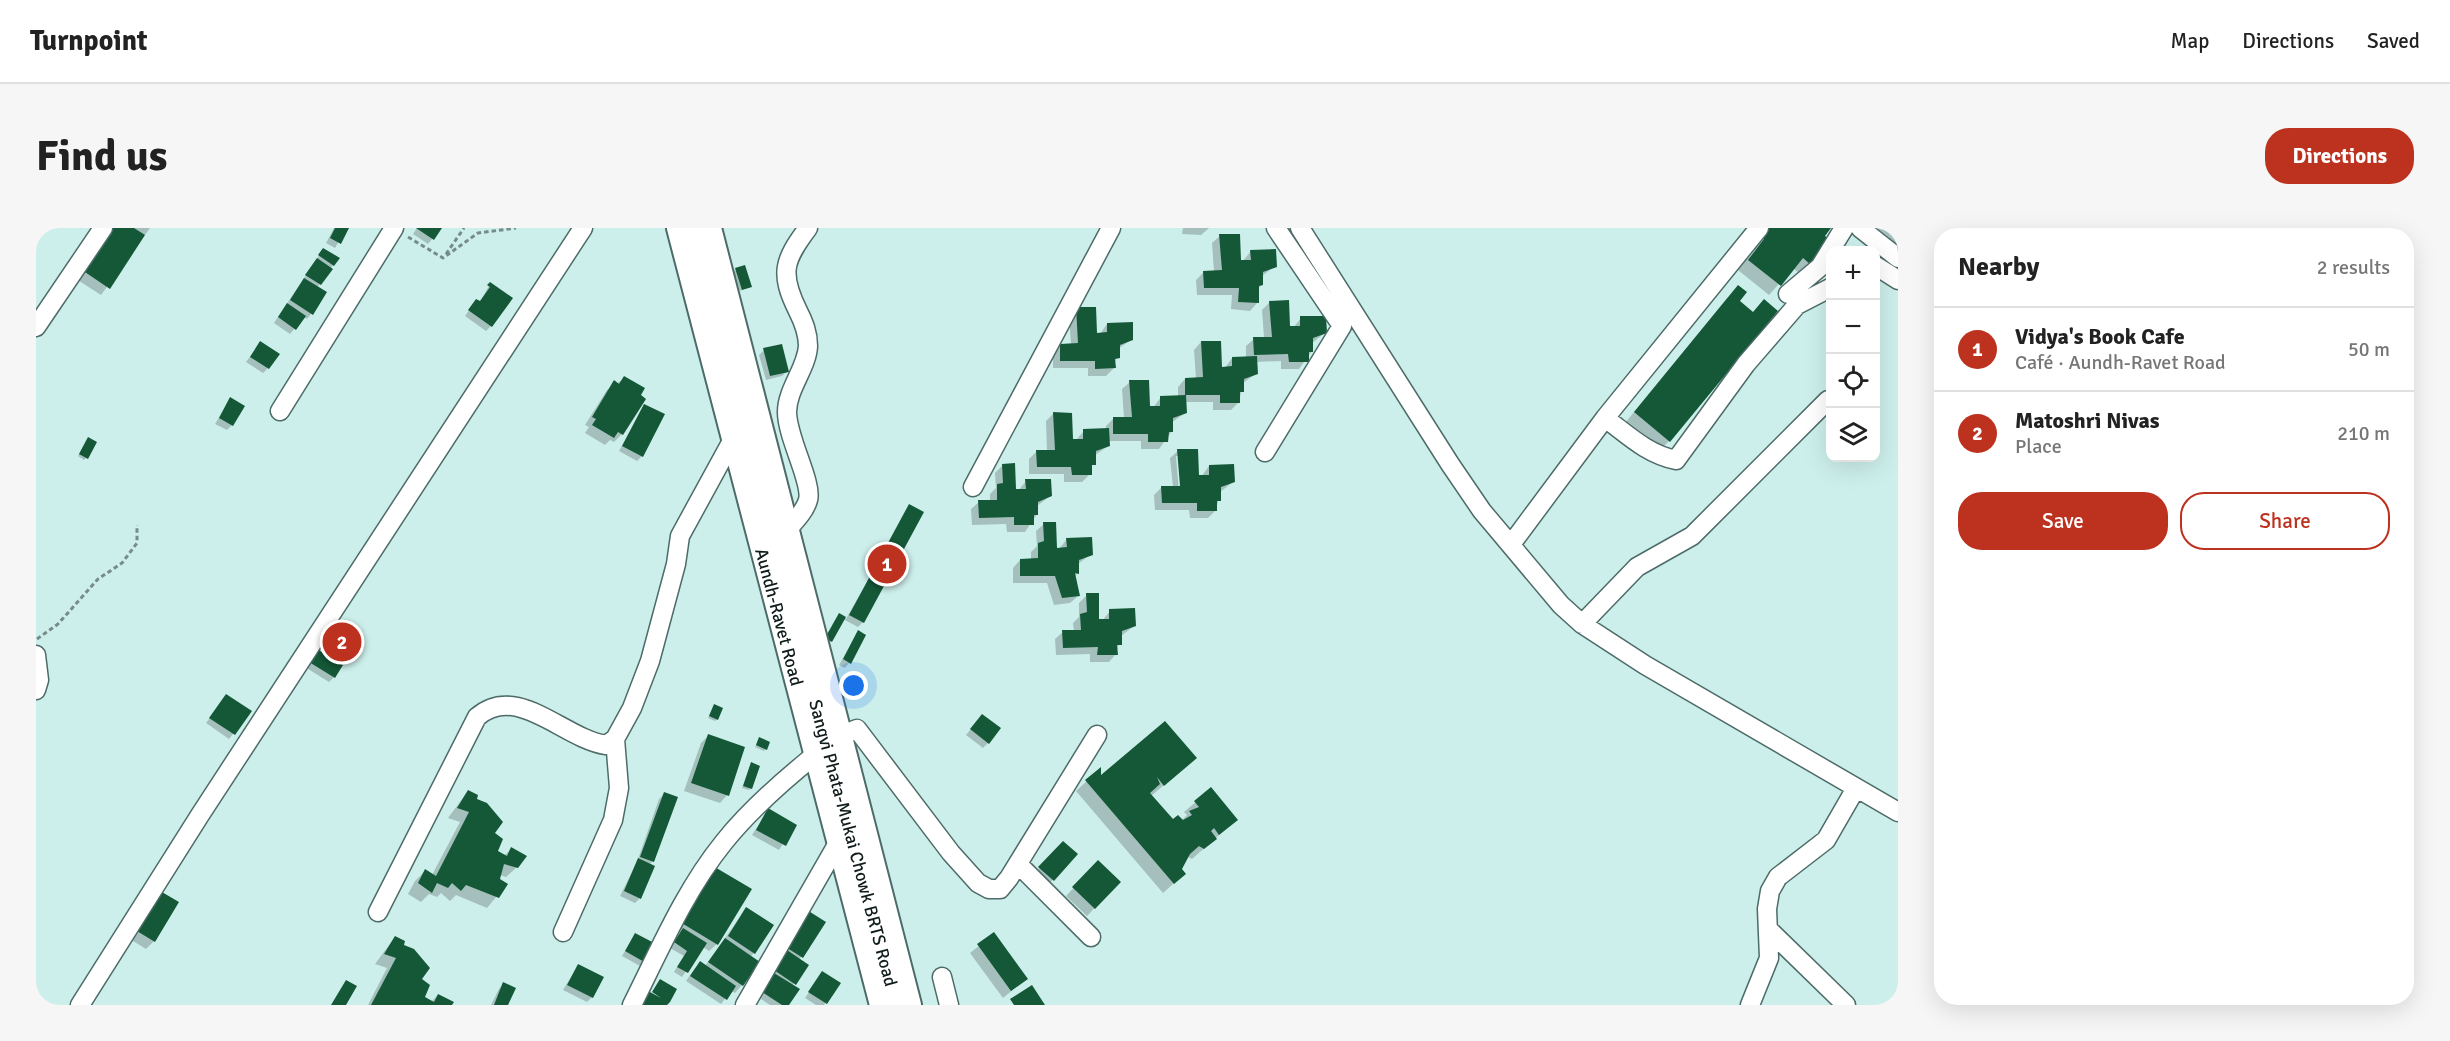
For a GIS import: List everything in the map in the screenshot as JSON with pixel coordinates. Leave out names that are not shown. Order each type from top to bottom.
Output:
[{"type":"main road","name":"Aundh-Ravet Road","points":[[678,228],[733,439],[827,746],[910,1005]]},
{"type":"main road","name":"Aundh-Ravet Road","points":[[710,228],[788,530],[827,746],[838,843],[881,1005]]},
{"type":"street","points":[[36,327],[103,228]]},
{"type":"street","points":[[280,411],[394,228]]},
{"type":"street","points":[[80,1005],[200,814],[583,228]]},
{"type":"street","name":"Sangvi Phata-Mukai Chowk BRTS Road","points":[[694,228],[896,1005]]},
{"type":"street","points":[[788,530],[802,512],[809,493],[788,427],[787,409],[808,348],[806,327],[785,277],[790,252],[808,228]]},
{"type":"street","points":[[973,487],[1111,228]]},
{"type":"street","points":[[1265,452],[1342,326],[1276,228]]},
{"type":"street","points":[[1300,228],[1482,511],[1512,543],[1561,605],[1582,624],[1665,677],[1898,812]]},
{"type":"street","points":[[1512,543],[1605,418],[1759,228]]},
{"type":"street","points":[[1788,294],[1820,267],[1844,228]]},
{"type":"street","points":[[1860,228],[1898,258]]},
{"type":"street","points":[[1880,270],[1898,280]]},
{"type":"street","points":[[1605,418],[1659,457],[1676,460],[1746,364],[1797,305],[1826,290]]},
{"type":"street","points":[[1582,624],[1638,567],[1692,536],[1826,402]]},
{"type":"street","points":[[378,912],[477,717],[488,707],[505,704],[524,709],[590,742],[606,745],[615,739],[632,708],[650,661],[676,564],[680,536],[733,439]]},
{"type":"street","points":[[36,655],[39,680],[36,690]]},
{"type":"street","points":[[632,1005],[684,901],[723,843],[745,818],[827,746],[857,729],[951,854],[978,883],[989,889],[1000,889],[1098,735]]},
{"type":"street","points":[[563,932],[613,820],[619,788],[615,739]]},
{"type":"street","points":[[1750,1005],[1768,957],[1767,909],[1770,891],[1778,877],[1826,840],[1856,788]]},
{"type":"street","points":[[745,1005],[838,843]]},
{"type":"street","points":[[1018,864],[1090,937]]},
{"type":"street","points":[[1768,929],[1846,1005]]},
{"type":"street","points":[[942,976],[949,1005]]},
{"type":"path","points":[[394,228],[443,258]]},
{"type":"path","points":[[443,258],[464,228]]},
{"type":"path","points":[[443,258],[478,233],[516,228]]},
{"type":"path","points":[[36,639],[58,624],[98,579],[122,563],[137,543],[137,525]]},
{"type":"building","points":[[105,228],[134,228],[145,235],[110,289],[79,268]]},
{"type":"building","points":[[335,228],[349,228],[341,244],[330,238]]},
{"type":"building","points":[[416,228],[442,228],[434,240]]},
{"type":"building","points":[[1760,228],[1831,228],[1825,236],[1831,241],[1811,265],[1803,258],[1781,286],[1748,260],[1764,239],[1756,233]]},
{"type":"building","points":[[1219,234],[1240,234],[1241,260],[1251,260],[1250,250],[1276,249],[1277,267],[1263,272],[1263,285],[1259,286],[1259,303],[1238,302],[1239,288],[1204,288],[1203,271],[1222,270]]},
{"type":"building","points":[[323,248],[340,258],[334,266],[318,255]]},
{"type":"building","points":[[317,258],[333,269],[321,285],[305,275]]},
{"type":"building","points":[[745,265],[752,287],[742,290],[735,268]]},
{"type":"building","points":[[304,278],[327,292],[313,315],[290,300]]},
{"type":"building","points":[[490,282],[513,298],[492,327],[468,310],[476,299],[480,301],[490,287],[487,285]]},
{"type":"building","points":[[1738,285],[1747,292],[1740,301],[1753,312],[1764,299],[1778,311],[1670,442],[1634,412]]},
{"type":"building","points":[[1289,300],[1290,326],[1300,326],[1300,316],[1326,316],[1327,333],[1313,338],[1313,352],[1309,352],[1309,362],[1289,362],[1288,354],[1254,355],[1253,337],[1272,337],[1269,301]]},
{"type":"building","points":[[287,303],[306,316],[296,330],[278,317]]},
{"type":"building","points":[[1076,307],[1096,307],[1097,333],[1107,332],[1107,323],[1133,322],[1133,340],[1120,345],[1120,358],[1115,359],[1116,368],[1095,369],[1095,361],[1060,361],[1060,344],[1078,343]]},
{"type":"building","points":[[260,341],[280,354],[269,369],[250,357]]},
{"type":"building","points":[[1201,341],[1221,341],[1222,367],[1232,366],[1232,357],[1257,356],[1258,374],[1244,379],[1244,392],[1240,392],[1240,403],[1220,403],[1220,395],[1185,395],[1185,378],[1203,377]]},
{"type":"building","points":[[782,344],[789,372],[770,376],[763,348]]},
{"type":"building","points":[[624,376],[645,388],[641,395],[646,399],[623,435],[618,432],[614,438],[592,425],[596,419],[592,417],[614,380],[619,384]]},
{"type":"building","points":[[1129,380],[1149,380],[1150,406],[1160,406],[1160,396],[1186,395],[1187,413],[1173,418],[1173,432],[1169,432],[1168,442],[1148,442],[1148,434],[1113,434],[1113,417],[1132,417]]},
{"type":"building","points":[[230,397],[245,406],[233,426],[219,418]]},
{"type":"building","points":[[644,404],[665,414],[643,457],[622,446]]},
{"type":"building","points":[[1053,412],[1072,413],[1073,439],[1083,439],[1083,429],[1109,428],[1110,446],[1096,451],[1096,465],[1092,465],[1092,475],[1072,475],[1071,467],[1037,467],[1036,450],[1055,450]]},
{"type":"building","points":[[88,437],[97,442],[88,459],[79,454]]},
{"type":"building","points":[[1177,449],[1198,449],[1199,475],[1209,475],[1209,465],[1234,464],[1235,482],[1221,487],[1221,501],[1217,501],[1217,511],[1197,511],[1197,503],[1162,503],[1161,486],[1180,486]]},
{"type":"building","points":[[1015,463],[1016,489],[1026,489],[1025,479],[1051,479],[1052,496],[1038,502],[1038,515],[1034,515],[1034,525],[1014,525],[1014,517],[979,518],[978,500],[997,500],[997,484],[1003,483],[1002,464]]},
{"type":"building","points":[[909,504],[924,512],[864,623],[849,615]]},
{"type":"building","points":[[1043,522],[1056,522],[1057,548],[1067,547],[1066,538],[1092,537],[1093,555],[1079,560],[1079,574],[1075,573],[1080,596],[1062,598],[1055,576],[1020,576],[1020,559],[1038,558],[1038,543],[1044,541]]},
{"type":"building","points":[[1086,593],[1099,593],[1099,619],[1109,619],[1109,609],[1135,608],[1136,626],[1122,631],[1122,645],[1117,645],[1118,655],[1097,655],[1098,647],[1063,648],[1062,630],[1081,630],[1080,614],[1087,612]]},
{"type":"building","points":[[839,613],[846,617],[832,642],[825,638]]},
{"type":"building","points":[[333,628],[358,643],[351,656],[325,641]]},
{"type":"building","points":[[858,630],[866,635],[851,664],[843,659]]},
{"type":"building","points":[[317,649],[343,665],[335,678],[309,662]]},
{"type":"building","points":[[226,694],[252,711],[235,735],[209,718]]},
{"type":"building","points":[[714,704],[723,708],[718,720],[709,716]]},
{"type":"building","points":[[982,714],[1001,728],[989,744],[970,729]]},
{"type":"building","points":[[1165,721],[1197,758],[1164,786],[1157,777],[1160,784],[1150,793],[1173,819],[1178,815],[1183,820],[1192,815],[1189,811],[1199,807],[1194,801],[1211,787],[1238,820],[1219,835],[1214,828],[1211,831],[1217,839],[1204,849],[1199,846],[1190,854],[1182,869],[1186,874],[1174,884],[1085,780],[1101,767],[1101,775]]},
{"type":"building","points":[[708,734],[745,747],[729,796],[691,783]]},
{"type":"building","points":[[759,737],[770,742],[767,750],[756,745]]},
{"type":"building","points":[[751,762],[760,766],[752,789],[743,786]]},
{"type":"building","points":[[468,790],[478,795],[477,799],[487,803],[503,822],[495,833],[503,839],[498,851],[507,856],[511,847],[527,856],[518,868],[504,864],[500,879],[508,884],[499,898],[466,885],[461,891],[452,883],[448,888],[437,883],[432,893],[418,883],[425,869],[436,876],[469,812],[457,808]]},
{"type":"building","points":[[664,792],[678,797],[654,862],[640,857]]},
{"type":"building","points":[[768,808],[797,825],[786,846],[756,830]]},
{"type":"building","points":[[1063,841],[1078,854],[1054,881],[1038,867]]},
{"type":"building","points":[[638,858],[655,866],[641,899],[624,891]]},
{"type":"building","points":[[1098,860],[1121,882],[1095,909],[1072,887]]},
{"type":"building","points":[[713,866],[752,889],[718,945],[680,922]]},
{"type":"building","points":[[155,888],[179,902],[155,942],[132,928]]},
{"type":"building","points":[[746,907],[774,925],[755,954],[728,936]]},
{"type":"building","points":[[807,910],[826,922],[803,958],[784,946]]},
{"type":"building","points":[[683,928],[707,943],[688,973],[677,967],[687,951],[674,942]]},
{"type":"building","points":[[994,932],[1028,979],[1011,991],[977,944]]},
{"type":"building","points":[[635,933],[656,944],[646,963],[625,951]]},
{"type":"building","points":[[395,936],[405,941],[404,945],[414,949],[430,968],[422,979],[430,985],[425,997],[434,1002],[438,994],[454,1002],[452,1005],[371,1005],[396,958],[384,954]]},
{"type":"building","points":[[725,938],[760,962],[743,986],[708,962]]},
{"type":"building","points":[[784,948],[809,965],[796,985],[771,968]]},
{"type":"building","points":[[700,961],[736,986],[727,1000],[690,976]]},
{"type":"building","points":[[578,964],[604,977],[593,998],[567,985]]},
{"type":"building","points":[[822,971],[841,983],[827,1004],[808,992]]},
{"type":"building","points":[[774,973],[800,989],[789,1005],[782,1005],[762,992]]},
{"type":"building","points":[[660,979],[677,989],[670,1002],[667,1005],[641,1005],[648,991],[661,998],[652,992]]},
{"type":"building","points":[[346,980],[357,986],[346,1005],[331,1005]]},
{"type":"building","points":[[503,982],[516,988],[508,1005],[494,1005]]},
{"type":"building","points":[[1032,985],[1045,1005],[1014,1005],[1010,999]]},
{"type":"place","name":"Vidya's Book Cafe","points":[[887,564]]},
{"type":"place","name":"Matoshri Nivas","points":[[342,642]]}]
